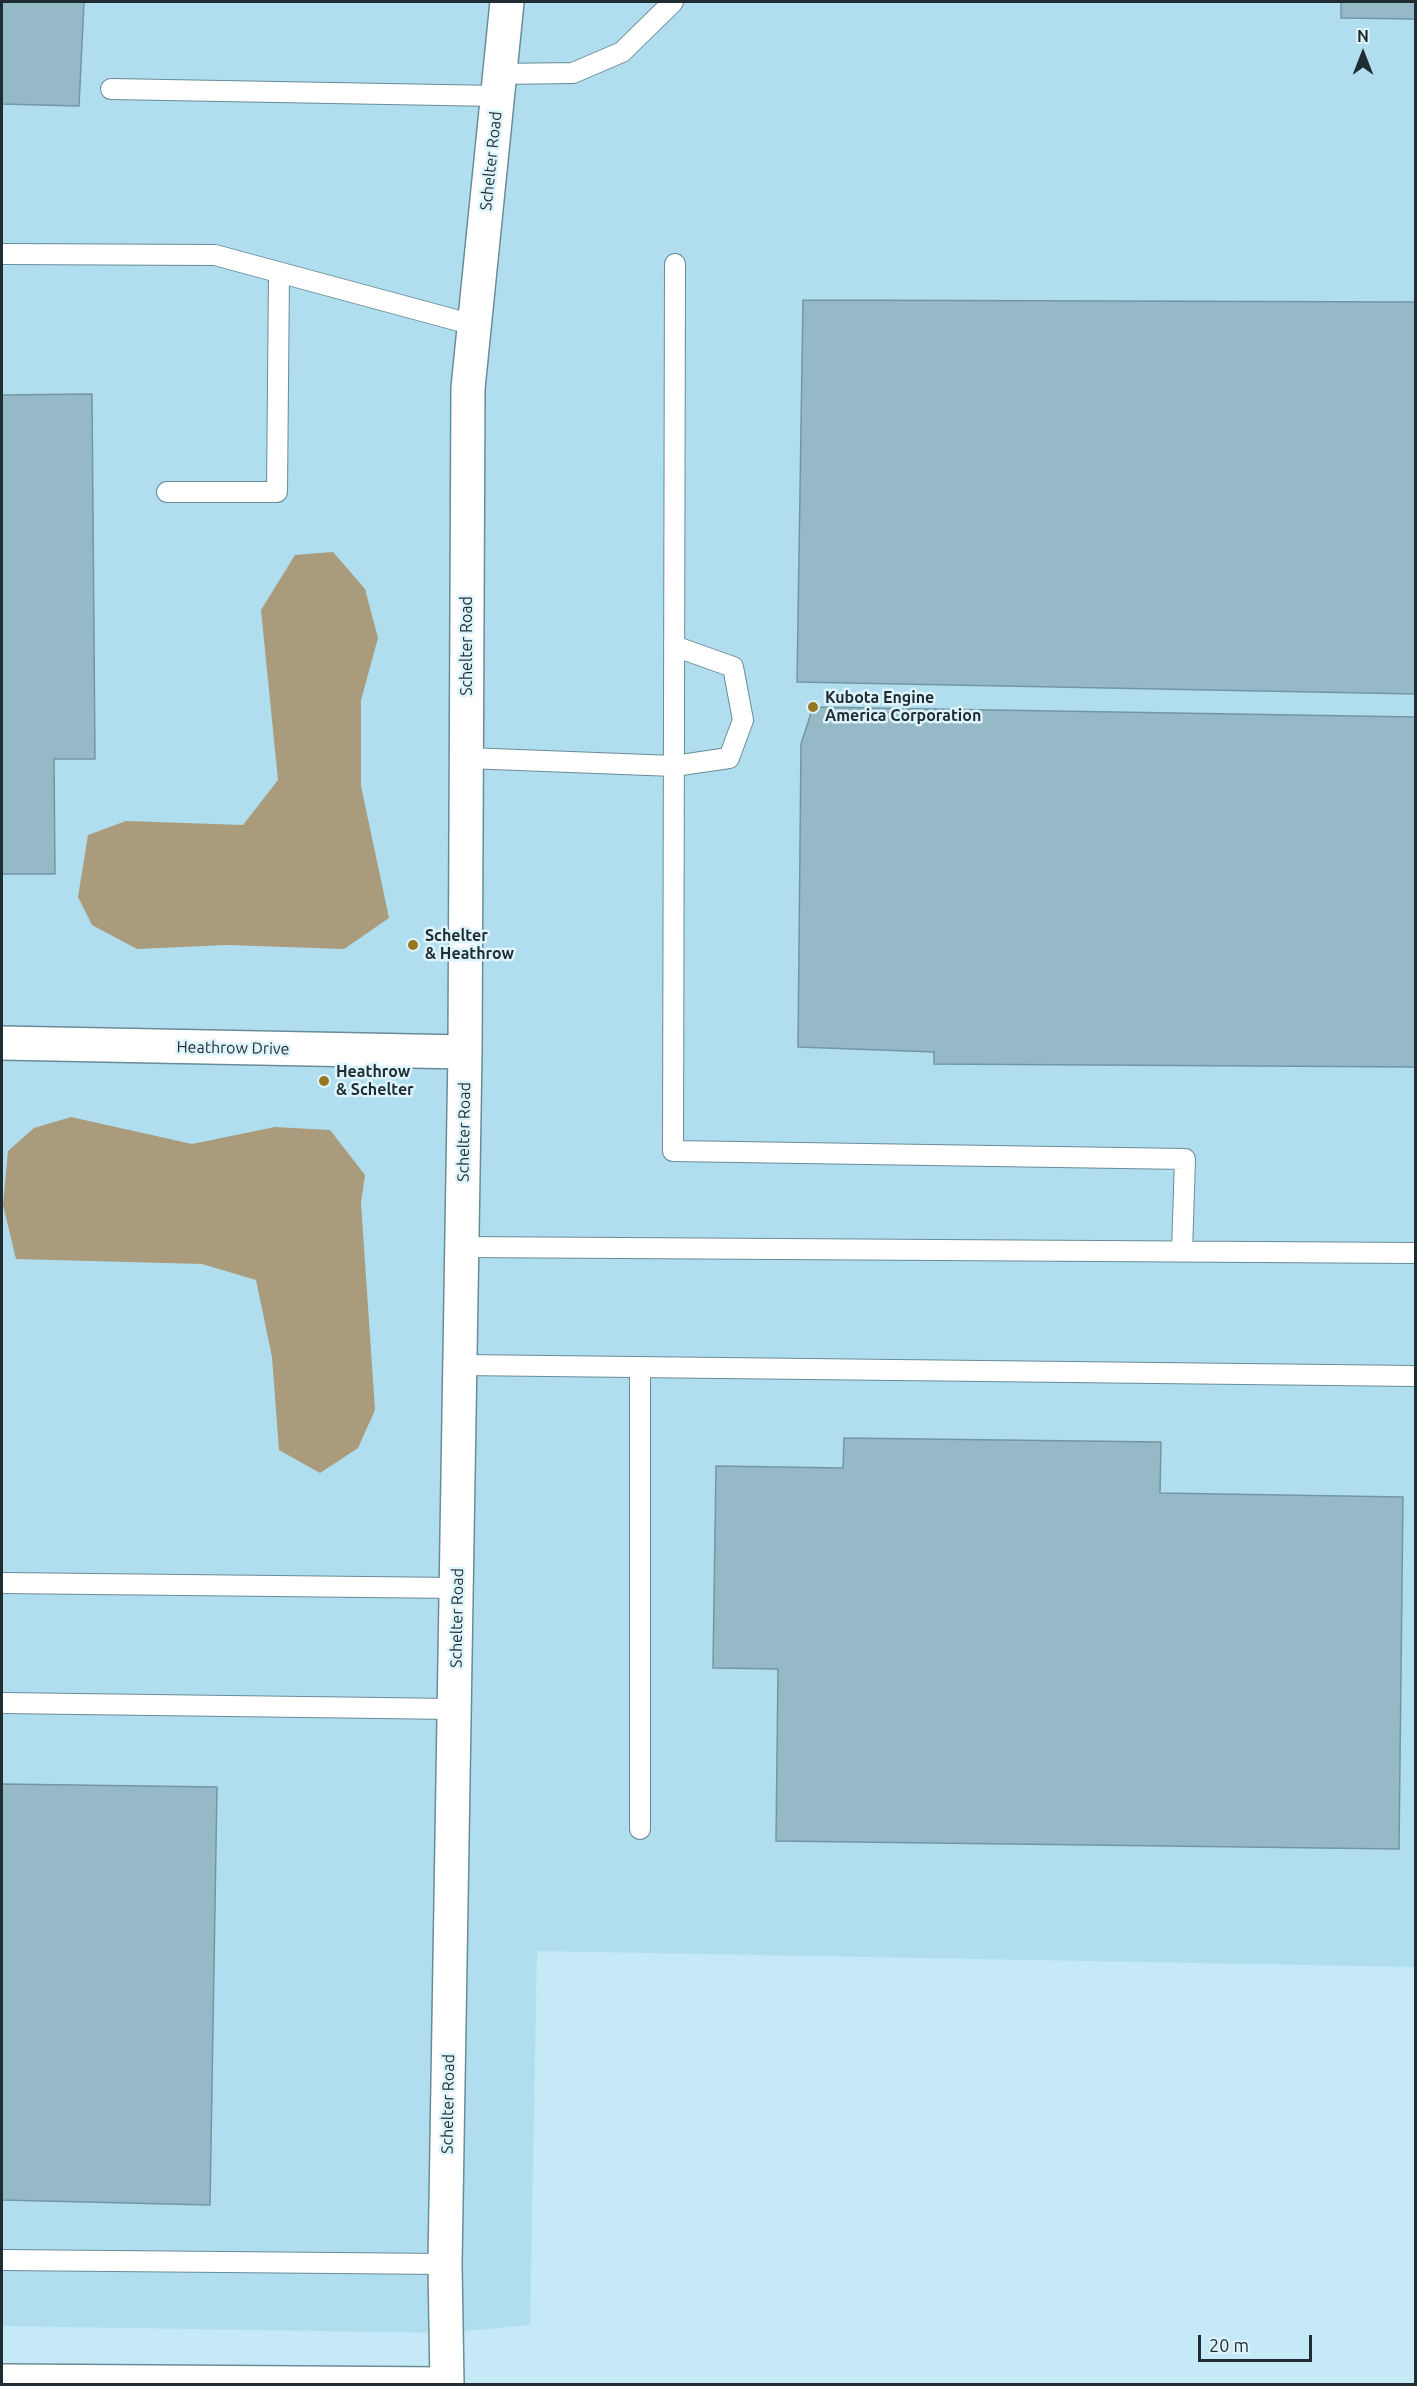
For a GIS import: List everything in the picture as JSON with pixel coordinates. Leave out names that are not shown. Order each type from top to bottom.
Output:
[{"type":"street","name":"Schelter Road","points":[[447,2384],[445,2264],[456,1709],[465,1052],[468,387],[507,2]]},
{"type":"street","name":"Heathrow Drive","points":[[2,1043],[465,1052]]},
{"type":"street","points":[[2,2380],[447,2384]]},
{"type":"lane","points":[[111,89],[498,85],[573,73],[622,52],[673,2]]},
{"type":"lane","points":[[2,254],[216,255],[474,325]]},
{"type":"lane","points":[[675,264],[673,1151],[1185,1159],[1182,1252]]},
{"type":"lane","points":[[167,492],[277,492],[279,273]]},
{"type":"lane","points":[[467,758],[674,766],[729,758],[743,720],[733,667],[674,646]]},
{"type":"lane","points":[[462,1247],[1416,1253]]},
{"type":"lane","points":[[461,1365],[1416,1376]]},
{"type":"lane","points":[[640,1367],[640,1829]]},
{"type":"lane","points":[[2,1583],[457,1588]]},
{"type":"lane","points":[[2,1703],[456,1709]]},
{"type":"lane","points":[[2,2260],[445,2264]]},
{"type":"shaded area","points":[[2,2],[1415,2],[1415,1967],[537,1951],[530,2325],[444,2333],[2,2326]]},
{"type":"shaded area","points":[[333,552],[365,589],[378,638],[361,700],[361,786],[389,918],[344,949],[227,945],[137,949],[92,925],[78,897],[88,835],[126,821],[243,825],[278,780],[261,610],[295,555]]},
{"type":"shaded area","points":[[71,1117],[192,1144],[275,1127],[330,1130],[365,1175],[361,1203],[375,1410],[358,1448],[320,1473],[279,1450],[272,1357],[256,1280],[202,1264],[16,1259],[3,1205],[8,1151],[34,1128]]},
{"type":"building","points":[[2,2],[84,2],[79,106],[2,104]]},
{"type":"building","points":[[1341,2],[1416,2],[1416,19],[1341,18]]},
{"type":"building","points":[[803,300],[1416,302],[1416,694],[797,682]]},
{"type":"building","points":[[92,394],[95,759],[54,759],[55,874],[2,874],[2,395]]},
{"type":"building","points":[[813,707],[1416,717],[1416,1067],[934,1064],[934,1052],[798,1047],[801,744]]},
{"type":"building","points":[[844,1438],[1161,1442],[1160,1493],[1403,1497],[1399,1849],[776,1841],[778,1669],[713,1668],[716,1466],[843,1468]]},
{"type":"building","points":[[2,1784],[217,1787],[210,2205],[2,2200]]},
{"type":"place","name":"Kubota Engine America Corporation","points":[[813,707]]},
{"type":"place","name":"Schelter & Heathrow","points":[[413,945]]},
{"type":"place","name":"Heathrow & Schelter","points":[[324,1081]]}]
